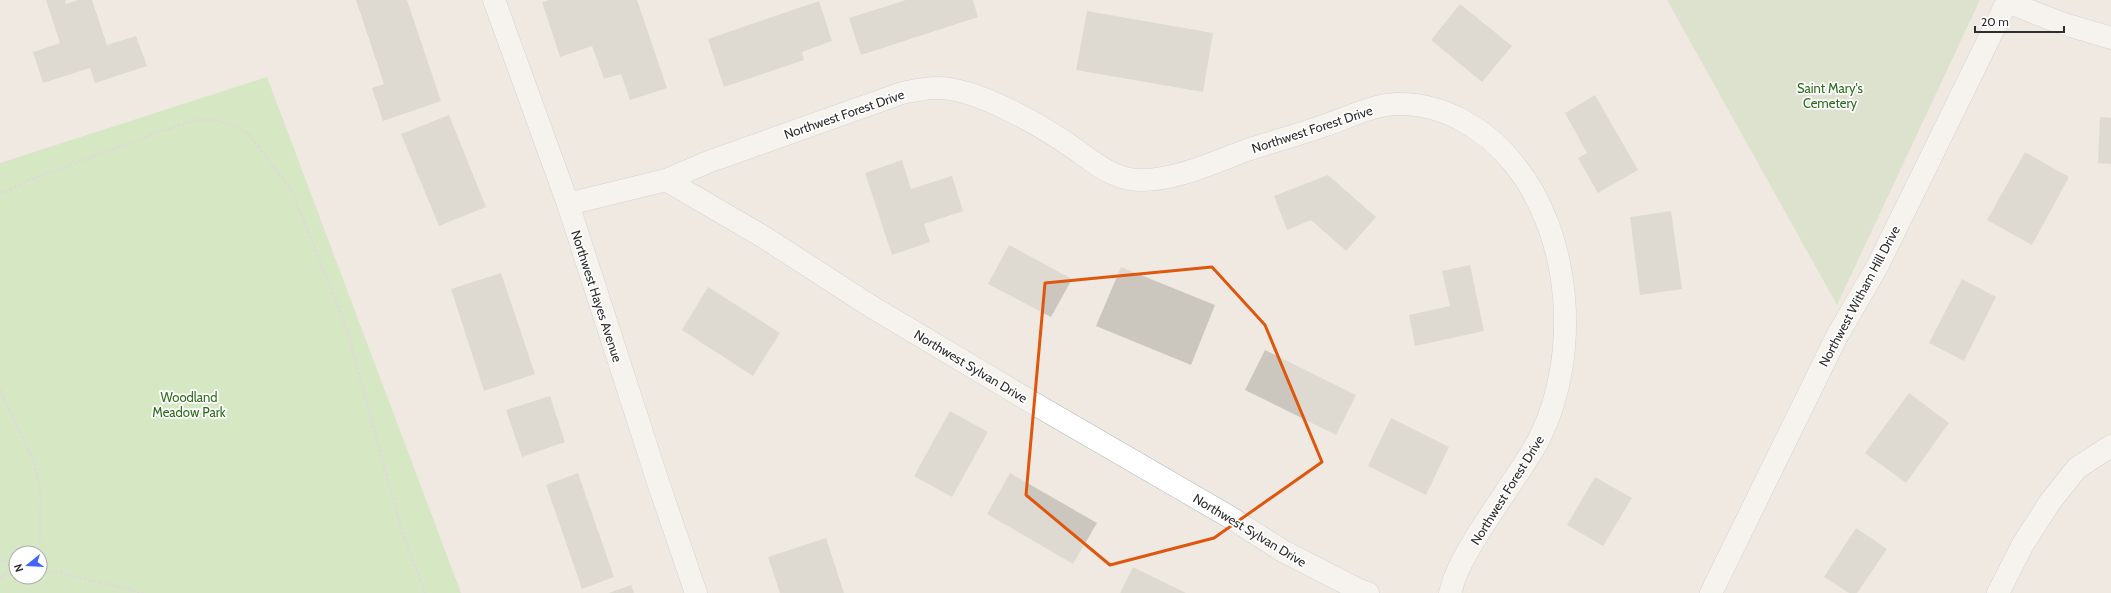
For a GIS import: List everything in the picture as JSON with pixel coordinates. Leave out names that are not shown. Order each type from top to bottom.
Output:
[{"type":"street","name":"Northwest Hayes Avenue","points":[[494,0],[568,204],[659,485],[696,593]]},
{"type":"street","points":[[2007,1],[2061,23],[2111,38]]},
{"type":"street","name":"Northwest Witham Hill Drive","points":[[1711,593],[1837,336],[1878,265],[2007,1]]},
{"type":"street","name":"Northwest Forest Drive","points":[[666,180],[708,162],[902,93],[934,88],[956,89],[977,95],[1036,125],[1072,147],[1105,171],[1126,179],[1144,180],[1179,174],[1256,147],[1292,138],[1374,108],[1397,104],[1421,106],[1450,113],[1484,133],[1503,150],[1520,171],[1541,208],[1558,255],[1565,296],[1565,327],[1561,372],[1554,404],[1542,434],[1526,463],[1479,533],[1456,575],[1450,593]]},
{"type":"street","points":[[568,204],[666,180]]},
{"type":"street","name":"Northwest Sylvan Drive","points":[[666,180],[762,236],[872,307],[1228,516],[1283,551],[1358,590],[1368,593]]},
{"type":"street","points":[[1998,593],[2023,544],[2077,468],[2111,446]]},
{"type":"path","points":[[0,192],[8,191],[27,181],[159,132],[196,120],[218,120],[248,133],[292,191],[346,327],[402,531],[425,593]]},
{"type":"path","points":[[0,390],[34,462],[41,495],[39,545]]},
{"type":"path","points":[[48,570],[143,593]]},
{"type":"path","points":[[0,579],[8,572]]},
{"type":"highlighted area","points":[[1212,267],[1265,325],[1322,462],[1214,538],[1110,565],[1026,495],[1045,283]]},
{"type":"green space","name":"Saint Mary's Cemetery","points":[[1667,0],[1980,0],[1837,305]]},
{"type":"green space","name":"Woodland Meadow Park","points":[[267,77],[461,593],[0,593],[0,163]]},
{"type":"building","points":[[46,0],[65,0],[66,4],[78,0],[92,0],[107,45],[136,36],[147,66],[95,83],[90,68],[43,83],[33,52],[60,43]]},
{"type":"building","points":[[356,0],[407,0],[441,101],[383,121],[372,88],[384,84]]},
{"type":"building","points":[[549,0],[637,0],[667,88],[630,100],[621,74],[604,79],[592,46],[560,57],[542,2]]},
{"type":"building","points":[[906,0],[973,0],[978,17],[861,55],[849,18]]},
{"type":"building","points":[[819,1],[832,41],[802,52],[804,60],[724,87],[708,39]]},
{"type":"building","points":[[1460,4],[1512,46],[1482,82],[1431,40]]},
{"type":"building","points":[[1087,11],[1213,33],[1203,92],[1076,70]]},
{"type":"building","points":[[1595,95],[1638,170],[1598,193],[1578,158],[1587,153],[1565,113]]},
{"type":"building","points":[[449,115],[486,207],[439,226],[401,134]]},
{"type":"building","points":[[2100,117],[2111,118],[2111,164],[2098,163]]},
{"type":"building","points":[[2025,152],[2069,177],[2032,245],[1987,220]]},
{"type":"building","points":[[902,160],[911,189],[952,176],[963,211],[924,224],[930,242],[892,255],[865,173]]},
{"type":"building","points":[[1328,175],[1376,217],[1346,251],[1311,220],[1287,230],[1274,196]]},
{"type":"building","points":[[1671,211],[1682,289],[1640,295],[1630,217]]},
{"type":"building","points":[[1009,245],[1072,279],[1051,317],[988,284]]},
{"type":"building","points":[[1470,265],[1484,331],[1415,346],[1409,315],[1450,306],[1442,271]]},
{"type":"building","points":[[1121,267],[1215,305],[1191,365],[1096,326]]},
{"type":"building","points":[[501,273],[535,374],[484,391],[451,289]]},
{"type":"building","points":[[1962,279],[1996,297],[1964,361],[1929,343]]},
{"type":"building","points":[[708,287],[780,333],[753,376],[682,330]]},
{"type":"building","points":[[1265,350],[1356,395],[1336,435],[1245,390]]},
{"type":"building","points":[[1909,393],[1949,423],[1906,483],[1865,453]]},
{"type":"building","points":[[550,396],[565,442],[522,457],[506,410]]},
{"type":"building","points":[[950,411],[988,432],[952,497],[914,476]]},
{"type":"building","points":[[1391,418],[1449,447],[1426,495],[1368,466]]},
{"type":"building","points":[[578,473],[614,577],[582,589],[546,485]]},
{"type":"building","points":[[1010,473],[1097,523],[1073,564],[987,514]]},
{"type":"building","points":[[1595,477],[1632,498],[1603,546],[1567,525]]},
{"type":"building","points":[[1856,528],[1887,549],[1857,593],[1849,593],[1824,577]]},
{"type":"building","points":[[826,538],[844,593],[780,593],[768,557]]},
{"type":"building","points":[[1133,567],[1186,593],[1120,593]]},
{"type":"building","points":[[631,585],[634,593],[609,593]]}]
